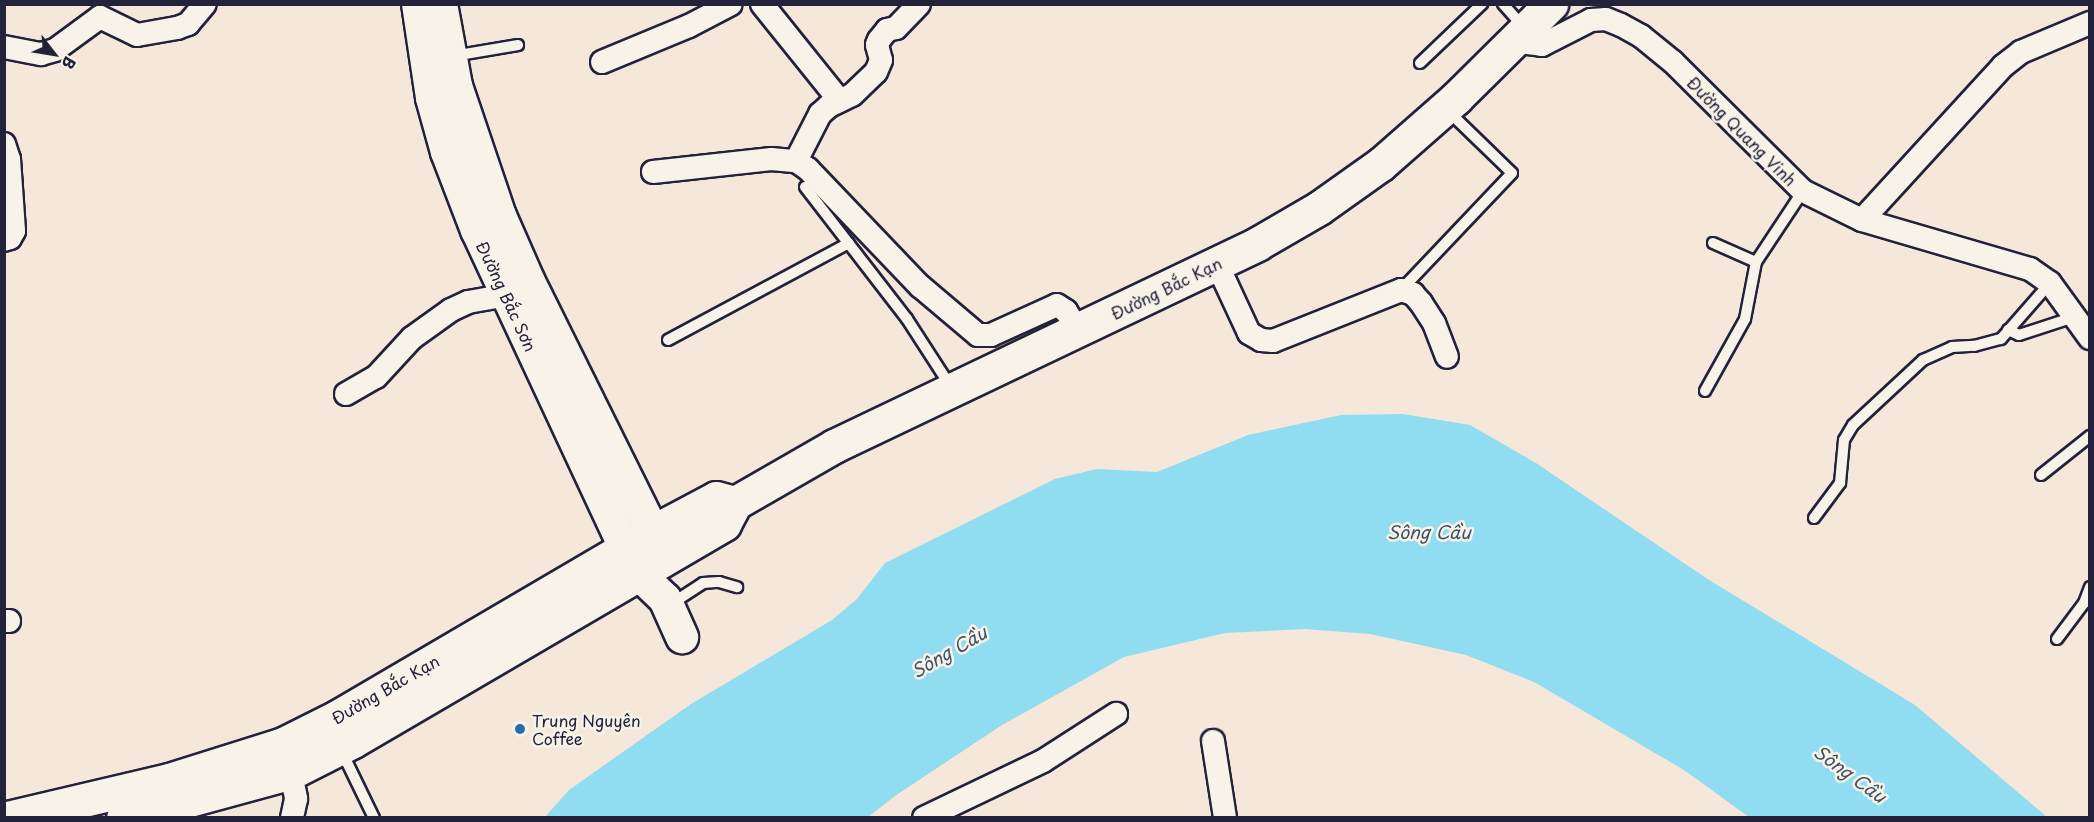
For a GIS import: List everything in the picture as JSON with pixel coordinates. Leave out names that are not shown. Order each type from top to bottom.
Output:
[{"type":"highway","name":"Đường Bắc Kạn","points":[[123,818],[287,758],[339,716],[646,553],[724,524],[735,503],[834,446],[1217,264],[1319,208],[1381,164],[1551,4]]},
{"type":"highway","name":"Đường Bắc Kạn","points":[[7,818],[170,780],[340,747],[646,553]]},
{"type":"main road","name":"Đường Bắc Sơn","points":[[418,4],[432,98],[447,152],[506,295],[646,553]]},
{"type":"main road","name":"Đường Bắc Sơn","points":[[441,4],[450,56],[473,142],[500,216],[646,553]]},
{"type":"main road","points":[[646,553],[682,637]]},
{"type":"street","points":[[4,47],[41,54],[55,50],[100,17],[137,35],[177,28],[188,24],[205,4]]},
{"type":"street","points":[[602,62],[689,26],[730,4]]},
{"type":"street","points":[[762,4],[840,101]]},
{"type":"street","points":[[796,161],[820,114],[852,95],[876,72],[881,60],[877,45],[879,40],[887,30],[896,28],[919,4]]},
{"type":"street","name":"Đường Quang Vinh","points":[[1521,32],[1528,43],[1542,45],[1591,20],[1606,19],[1641,36],[1672,62],[1803,191],[1862,220],[2030,269],[2050,283],[2090,338]]},
{"type":"street","points":[[1862,220],[2004,66],[2021,52],[2090,23]]},
{"type":"street","points":[[4,144],[9,159],[14,231],[10,238],[4,240]]},
{"type":"street","points":[[653,172],[771,159],[796,161],[808,169],[920,286],[978,335],[991,335],[1057,305],[1066,311],[1078,330]]},
{"type":"street","points":[[1217,264],[1249,333],[1261,340],[1273,341],[1401,290],[1413,294],[1421,303],[1434,323],[1447,357]]},
{"type":"street","points":[[346,394],[376,377],[412,338],[451,310],[468,302],[506,295]]},
{"type":"street","points":[[924,818],[1043,762],[1116,714]]},
{"type":"street","points":[[1213,741],[1225,818]]},
{"type":"street","points":[[287,758],[296,799],[292,818]]},
{"type":"lane","points":[[1420,63],[1482,4]]},
{"type":"lane","points":[[1503,4],[1521,32]]},
{"type":"lane","points":[[450,56],[518,45]]},
{"type":"lane","points":[[1401,290],[1512,173],[1444,107]]},
{"type":"lane","points":[[805,187],[907,319],[953,389]]},
{"type":"lane","points":[[1705,391],[1745,319],[1756,262],[1803,191]]},
{"type":"lane","points":[[668,340],[849,243]]},
{"type":"lane","points":[[1713,243],[1756,262]]},
{"type":"lane","points":[[1814,518],[1840,483],[1844,440],[1852,425],[1923,360],[1952,347],[1974,346],[2001,339],[2050,283]]},
{"type":"lane","points":[[2008,330],[2019,335],[2074,317]]},
{"type":"lane","points":[[2041,475],[2090,436]]},
{"type":"lane","points":[[667,602],[703,583],[719,582],[737,587]]},
{"type":"lane","points":[[2057,639],[2084,603],[2090,586]]},
{"type":"lane","points":[[340,747],[374,818]]},
{"type":"water","name":"Sông Cầu","points":[[1403,414],[1470,425],[1536,463],[1709,580],[1915,705],[2047,817],[1749,817],[1684,770],[1534,682],[1466,655],[1370,634],[1305,629],[1225,633],[1124,657],[1002,725],[895,796],[868,817],[545,817],[569,790],[691,704],[832,620],[857,599],[885,563],[1055,479],[1097,469],[1157,472],[1248,435],[1341,415]]},
{"type":"place","name":"Trung Nguyên Coffee","points":[[520,729]]}]
